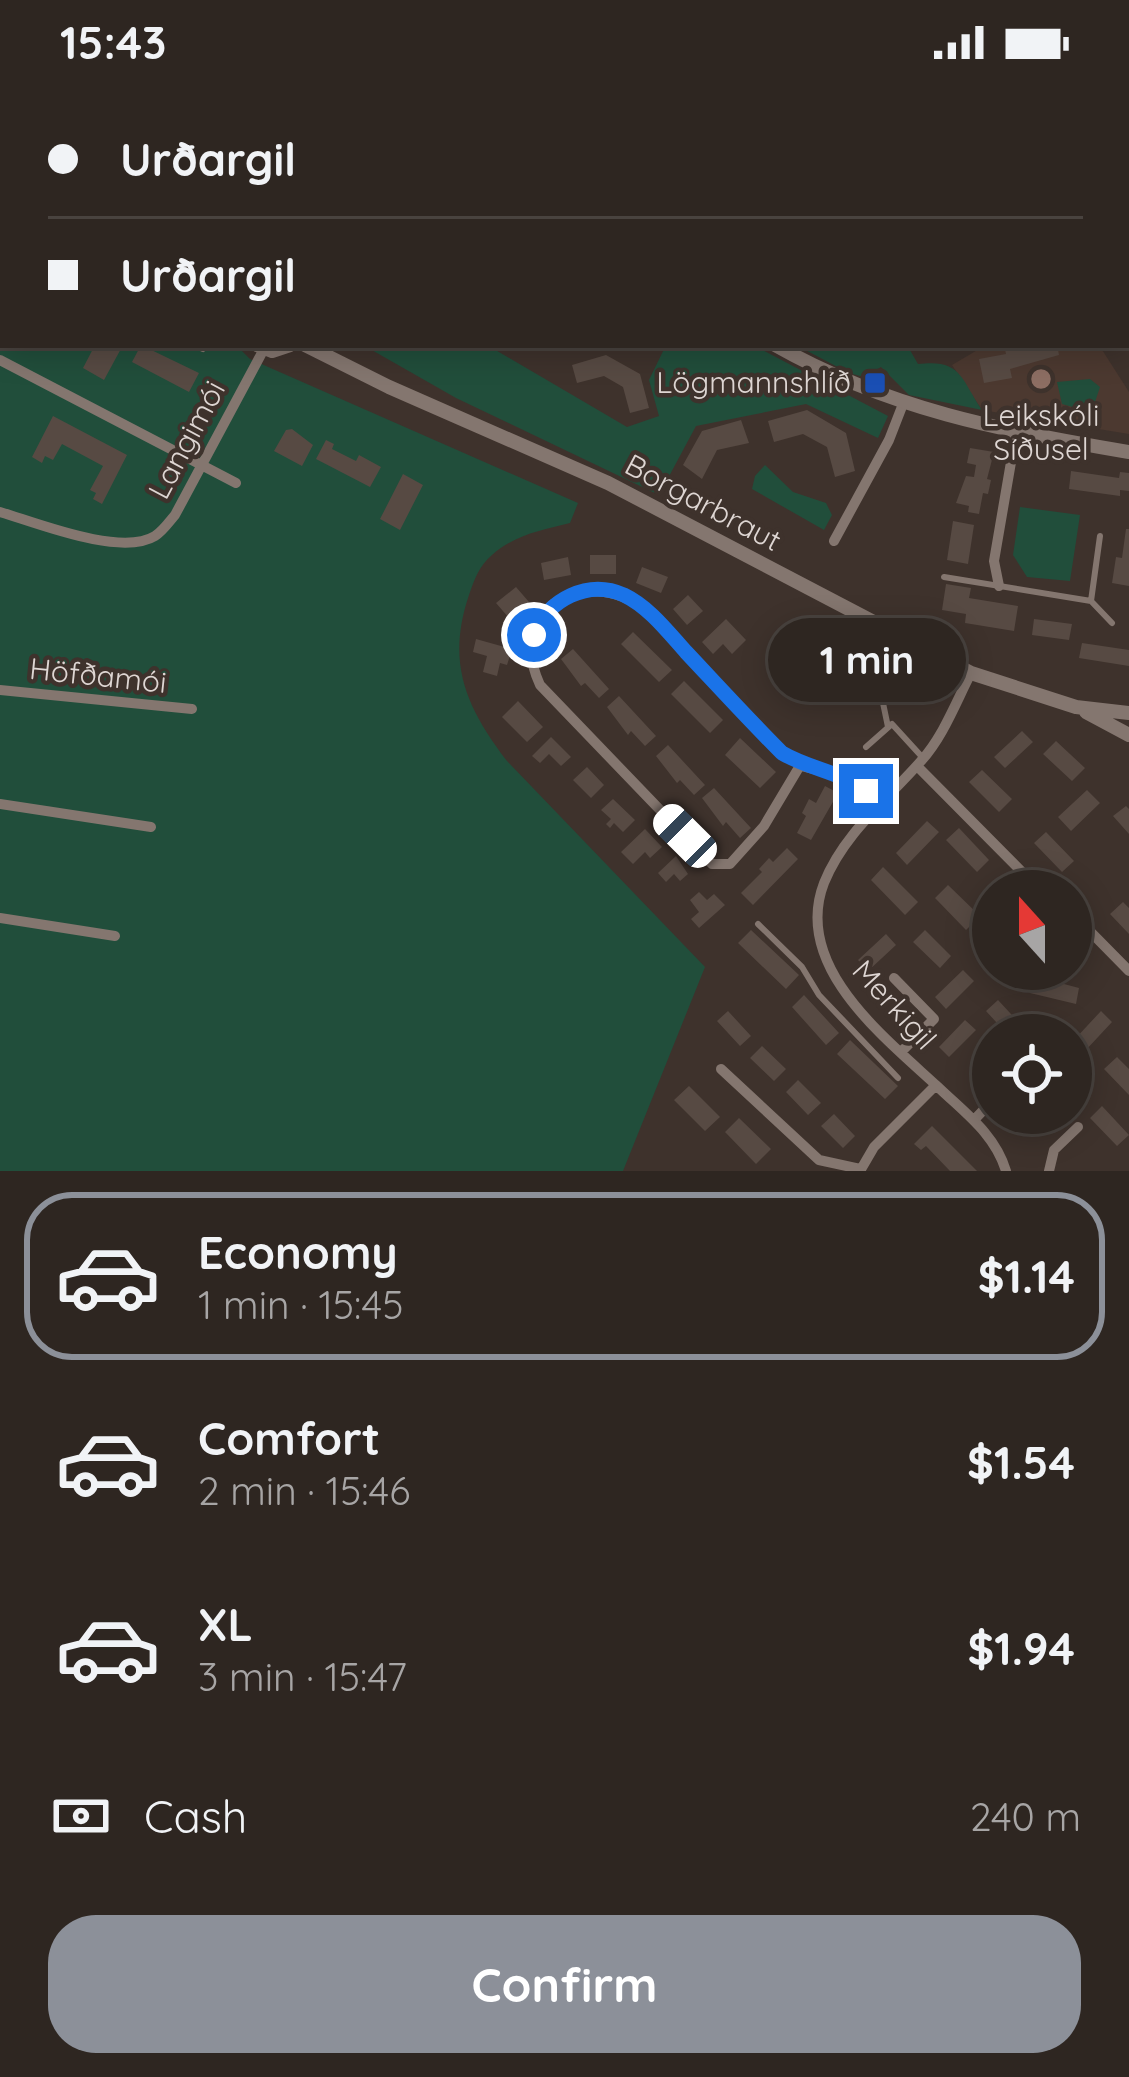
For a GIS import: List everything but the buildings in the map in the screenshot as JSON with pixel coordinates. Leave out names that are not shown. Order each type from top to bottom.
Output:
[{"type":"street","name":"Langimói","points":[[0,512],[87,537],[134,543],[154,537],[166,526],[259,348]]},
{"type":"street","name":"Borgarbraut","points":[[310,348],[608,483],[971,673],[1076,707],[1129,735]]},
{"type":"street","points":[[781,348],[903,404],[1016,433],[1129,452]]},
{"type":"street","points":[[0,360],[236,483]]},
{"type":"street","points":[[834,541],[889,440],[903,404]]},
{"type":"street","points":[[999,586],[994,561],[1016,433]]},
{"type":"street","points":[[801,764],[744,852],[730,865],[712,864],[540,686],[531,654],[541,618],[575,593],[597,589],[627,597],[652,615],[782,753],[848,778],[878,804]]},
{"type":"street","name":"Merkigil","points":[[971,673],[920,762],[878,804],[830,870],[820,895],[818,924],[821,949],[833,975],[902,1052],[972,1118]]},
{"type":"street","name":"Höfðamói","points":[[0,690],[192,710]]},
{"type":"street","name":"Borgarbraut","points":[[1076,707],[1129,713]]},
{"type":"street","points":[[920,762],[1021,870]]},
{"type":"street","points":[[0,804],[151,827]]},
{"type":"street","points":[[0,918],[115,936]]},
{"type":"street","points":[[1092,933],[1129,970]]},
{"type":"street","points":[[894,978],[934,1019],[902,1052]]},
{"type":"street","points":[[721,1069],[818,1160],[860,1170],[874,1147],[936,1085]]},
{"type":"street","name":"Merkigil","points":[[987,1134],[1006,1171]]},
{"type":"street","points":[[1049,1171],[1054,1150],[1071,1134]]},
{"type":"lane","points":[[1091,602],[1100,536]]},
{"type":"lane","points":[[944,577],[1091,602],[1112,623]]},
{"type":"lane","points":[[836,670],[869,678],[883,703],[888,727]]},
{"type":"lane","points":[[866,747],[892,724],[920,762]]},
{"type":"lane","points":[[758,924],[802,967],[819,994],[898,1078]]},
{"type":"lane","points":[[853,1031],[868,1016]]},
{"type":"shaded area","name":"Leikskóli Síðusel","points":[[981,348],[1101,348],[1129,392],[1129,434],[982,410],[952,365]]},
{"type":"green space","points":[[0,348],[239,348],[250,359],[578,503],[570,523],[519,538],[484,564],[462,619],[460,663],[471,703],[507,761],[705,967],[623,1171],[0,1171]]},
{"type":"green space","points":[[368,348],[492,348],[627,427],[659,416],[649,380],[665,348],[759,348],[888,416],[878,438],[806,404],[696,426],[659,495],[456,398]]},
{"type":"green space","points":[[802,348],[909,348],[918,364],[943,364],[958,373],[982,410],[909,395],[881,367],[864,377]]},
{"type":"green space","points":[[1090,379],[1100,387],[1095,402],[1076,408],[1062,404],[1057,382]]},
{"type":"green space","points":[[765,465],[793,492],[826,503],[832,515],[824,530],[752,489]]},
{"type":"green space","points":[[1020,507],[1080,515],[1070,581],[1027,577],[1013,555]]},
{"type":"place","name":"Leikskóli Síðusel","points":[[1041,379]]},
{"type":"place","name":"Lögmannshlíð","points":[[875,383]]},
{"type":"route","points":[[534,635],[553,605],[575,593],[597,589],[620,593],[652,615],[782,753],[806,767],[848,778],[866,791]]}]
